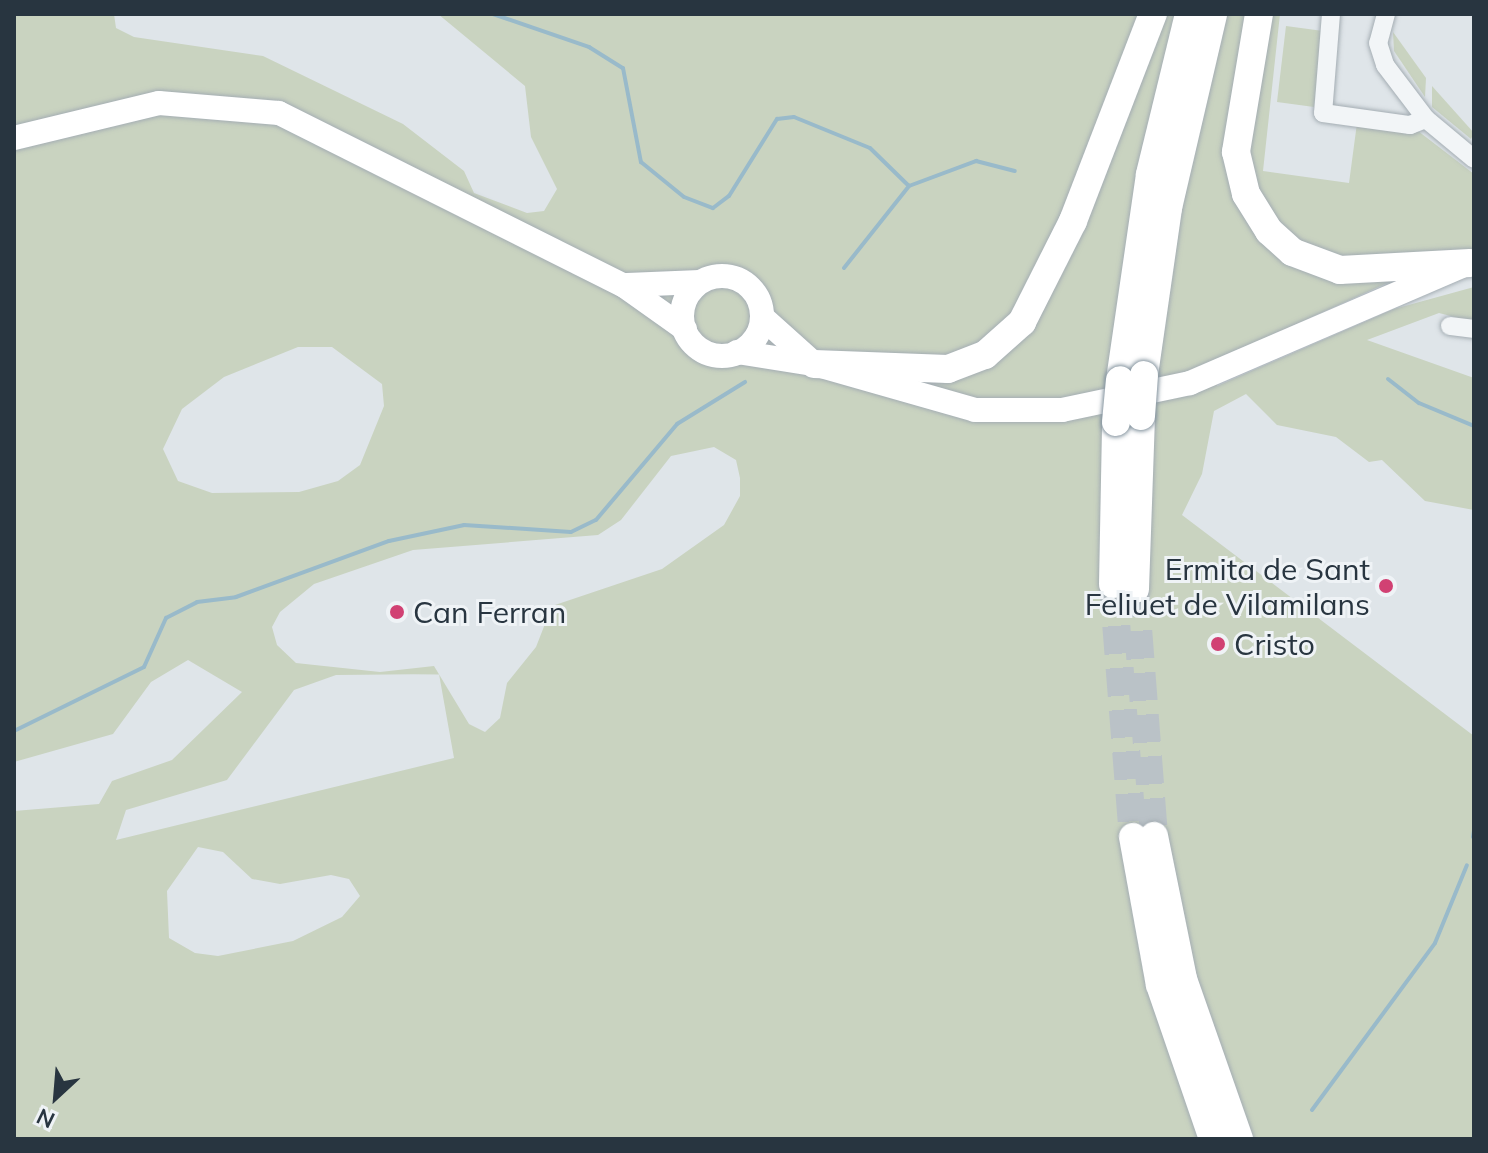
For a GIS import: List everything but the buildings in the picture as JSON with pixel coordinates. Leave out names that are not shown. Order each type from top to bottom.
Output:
[{"type":"highway","points":[[814,364],[948,369],[985,355],[1022,322],[1073,221],[1153,14]]},
{"type":"highway","points":[[1124,587],[1128,419],[1147,188],[1189,14]]},
{"type":"highway","points":[[1132,378],[1213,14]]},
{"type":"highway","points":[[1259,14],[1236,152],[1246,194],[1269,231],[1292,252],[1340,270],[1473,267]]},
{"type":"highway","points":[[1213,1139],[1160,985],[1143,837],[1183,979],[1239,1139]]},
{"type":"main road","points":[[14,138],[159,103],[279,113],[623,285],[685,329],[704,351],[737,352],[814,364],[975,410],[1103,405],[1190,383],[1425,284],[1473,267]]},
{"type":"main road","points":[[623,285],[667,289],[700,282],[739,280],[756,294],[762,317],[814,364]]},
{"type":"main road","points":[[685,329],[683,306],[700,282]]},
{"type":"main road","points":[[737,352],[754,339],[762,317]]},
{"type":"street","points":[[1331,14],[1323,113],[1410,125],[1426,119]]},
{"type":"street","points":[[1386,14],[1378,35],[1382,58],[1426,119],[1474,159]]},
{"type":"street","points":[[1450,326],[1474,329]]},
{"type":"green space","points":[[14,14],[114,14],[116,28],[134,37],[263,56],[403,124],[464,171],[474,193],[527,213],[544,211],[557,189],[531,137],[525,86],[438,14],[1253,14],[1229,142],[1271,242],[1396,279],[1219,359],[1217,386],[1394,309],[1474,287],[1474,322],[1439,313],[1367,340],[1474,378],[1474,510],[1425,501],[1382,460],[1369,462],[1336,437],[1277,425],[1246,394],[1214,411],[1202,474],[1182,515],[1474,736],[1474,1139],[14,1139],[14,811],[99,804],[112,781],[172,760],[242,692],[188,660],[151,682],[113,734],[14,762]],"holes":[[[298,347],[332,347],[382,384],[384,406],[360,465],[338,481],[299,492],[212,493],[178,481],[163,449],[182,409],[224,377]],[[714,447],[736,460],[740,478],[740,496],[724,525],[662,569],[552,606],[536,647],[507,683],[500,718],[485,732],[469,724],[434,666],[380,672],[296,663],[277,645],[272,627],[280,612],[314,584],[413,550],[598,535],[621,520],[671,456]],[[439,674],[454,758],[116,840],[126,810],[227,780],[294,690],[336,675]],[[198,847],[223,852],[252,879],[280,884],[331,875],[349,879],[360,896],[342,917],[293,941],[218,956],[195,953],[169,938],[167,891]]]},
{"type":"green space","points":[[1269,14],[1280,14],[1263,171],[1349,183],[1357,123],[1418,131],[1474,174],[1474,250],[1389,266],[1305,250],[1270,220],[1249,181],[1245,123]]},
{"type":"green space","points":[[1286,26],[1323,31],[1314,107],[1277,102]]},
{"type":"green space","points":[[1393,32],[1426,78],[1425,97],[1394,51]]},
{"type":"green space","points":[[1432,86],[1474,133],[1471,139],[1432,107]]},
{"type":"waterway","points":[[493,14],[589,47],[623,68],[641,162],[684,197],[713,208],[729,196],[777,119],[794,117],[870,148],[909,186],[976,161],[1015,171]]},
{"type":"waterway","points":[[844,268],[909,186]]},
{"type":"waterway","points":[[1388,379],[1419,403],[1474,426]]},
{"type":"waterway","points":[[14,731],[144,667],[166,618],[197,602],[236,597],[389,541],[464,525],[571,532],[596,520],[677,424],[745,382]]},
{"type":"waterway","points":[[1473,837],[1474,831]]},
{"type":"waterway","points":[[1312,1110],[1435,943],[1467,865]]},
{"type":"tunnel","points":[[1113,584],[1133,837]]},
{"type":"tunnel","points":[[1135,589],[1154,836]]},
{"type":"place","name":"Ermita de Sant Feliuet de Vilamilans","points":[[1386,586]]},
{"type":"place","name":"Can Ferran","points":[[397,612]]},
{"type":"place","name":"Cristo","points":[[1218,644]]}]
